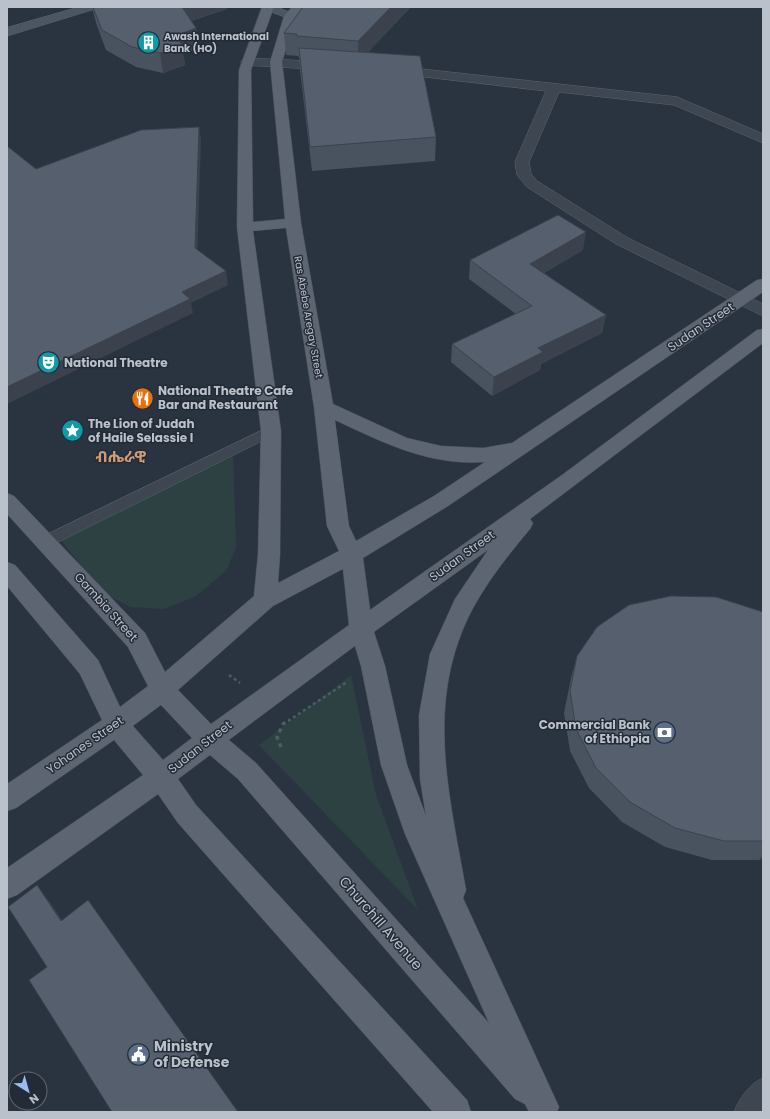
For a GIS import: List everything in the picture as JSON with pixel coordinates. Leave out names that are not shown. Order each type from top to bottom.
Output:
[{"type":"main road","points":[[265,600],[269,554],[271,431],[245,227],[245,70],[267,7]]},
{"type":"main road","name":"Ras Abebe Aregay Street","points":[[294,12],[276,62],[293,223],[324,407],[338,526],[352,554],[362,627],[373,666],[394,765],[419,834],[457,921]]},
{"type":"main road","points":[[245,227],[293,223]]},
{"type":"main road","name":"Sudan Street","points":[[162,690],[265,600],[352,554],[442,501],[763,284]]},
{"type":"main road","name":"Sudan Street","points":[[161,777],[362,627],[569,480],[763,334]]},
{"type":"main road","points":[[324,407],[401,443],[441,452],[484,455],[522,448]]},
{"type":"main road","points":[[545,1110],[457,921],[434,779],[431,715],[442,654],[463,605],[490,562],[518,526],[569,480]]},
{"type":"main road","name":"Gambia Street","points":[[7,500],[47,541],[137,640],[162,690],[210,739]]},
{"type":"main road","points":[[7,572],[88,668],[116,724],[161,777],[187,814],[455,1112]]},
{"type":"main road","name":"Yohanes Street","points":[[7,800],[162,690]]},
{"type":"main road","name":"Churchill Avenue","points":[[210,739],[247,771],[545,1110]]},
{"type":"main road","points":[[7,885],[161,777]]},
{"type":"street","points":[[7,32],[91,7]]},
{"type":"street","points":[[267,7],[294,12]]},
{"type":"street","points":[[247,62],[344,66]]},
{"type":"street","points":[[382,69],[677,101],[763,139]]},
{"type":"street","points":[[554,88],[522,162],[524,176],[532,184],[622,241],[763,311]]},
{"type":"lane","points":[[47,541],[271,431]]},
{"type":"lane","points":[[745,1112],[763,1089]]},
{"type":"path","points":[[229,674],[244,686]]},
{"type":"path","points":[[281,747],[277,737],[283,724],[354,678]]},
{"type":"green space","points":[[233,453],[236,548],[226,571],[196,596],[164,609],[131,607],[103,593],[60,539]]},
{"type":"green space","points":[[351,675],[376,795],[418,910],[259,745]]},
{"type":"building","points":[[93,7],[182,7],[196,28],[175,36],[182,45],[160,53],[132,47],[102,30]]},
{"type":"building","points":[[303,7],[391,7],[358,41],[297,36],[297,34],[284,33]]},
{"type":"building","points":[[299,48],[420,56],[436,137],[310,147]]},
{"type":"building","points":[[199,127],[195,248],[226,271],[182,292],[190,299],[7,387],[7,146],[36,169],[141,130]]},
{"type":"building","points":[[558,215],[586,232],[530,264],[606,315],[538,348],[543,352],[494,377],[452,344],[532,306],[470,260]]},
{"type":"building","name":"Commercial Bank of Ethiopia","points":[[671,596],[716,597],[763,612],[763,841],[724,841],[675,828],[630,802],[596,768],[576,729],[570,691],[577,656],[597,627],[629,605]]},
{"type":"building","name":"Ministry of Defense","points":[[37,885],[61,921],[88,900],[238,1112],[112,1112],[29,980],[47,967],[8,907]]},
{"type":"place","name":"Awash International Bank (HO)","points":[[149,42]]},
{"type":"place","name":"National Theatre","points":[[48,363]]},
{"type":"place","name":"National Theatre Cafe Bar and Restaurant","points":[[143,398]]},
{"type":"place","name":"The Lion of Judah of Haile Selassie I","points":[[73,431]]},
{"type":"place","name":"Commercial Bank of Ethiopia","points":[[665,732]]},
{"type":"place","name":"Ministry of Defense","points":[[138,1054]]},
{"type":"district","name":"ብሔራዊ","points":[[121,456]]}]
